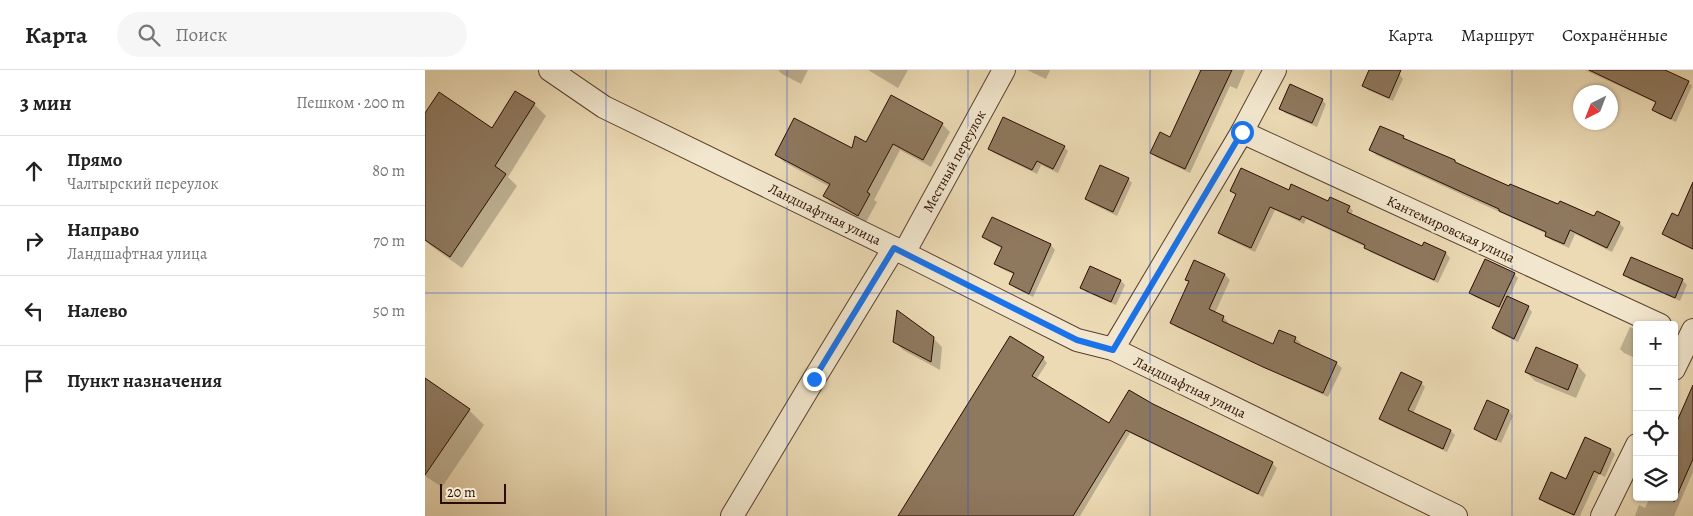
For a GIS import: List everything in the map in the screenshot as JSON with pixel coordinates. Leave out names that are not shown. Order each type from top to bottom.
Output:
[{"type":"street","name":"Ландшафтная улица","points":[[550,70],[604,106],[899,250],[1077,340],[1113,350],[1456,516]]},
{"type":"street","name":"Местный переулок","points":[[732,516],[899,250],[1004,70]]},
{"type":"street","points":[[1113,350],[1242,132],[1275,70]]},
{"type":"street","name":"Кантемировская улица","points":[[1242,132],[1651,321]]},
{"type":"street","points":[[1675,366],[1685,333]]},
{"type":"street","points":[[1602,516],[1633,453]]},
{"type":"building","points":[[1201,70],[1232,70],[1185,169],[1150,153],[1160,132],[1170,137]]},
{"type":"building","points":[[1369,70],[1401,70],[1389,98],[1362,86]]},
{"type":"building","points":[[1589,70],[1665,70],[1689,81],[1671,119],[1652,110],[1656,102]]},
{"type":"building","points":[[1290,84],[1323,99],[1312,123],[1279,109]]},
{"type":"building","points":[[515,91],[535,103],[495,166],[506,174],[450,257],[425,240],[425,113],[439,92],[492,128]]},
{"type":"building","points":[[891,95],[943,123],[923,160],[893,144],[867,192],[870,194],[858,216],[823,196],[830,184],[775,155],[794,118],[852,148],[855,136],[866,142]]},
{"type":"building","points":[[1003,117],[1065,146],[1053,169],[1037,161],[1032,170],[988,149]]},
{"type":"building","points":[[1380,126],[1509,186],[1510,184],[1558,204],[1560,201],[1594,216],[1597,211],[1620,222],[1607,248],[1570,230],[1564,244],[1545,236],[1546,232],[1499,211],[1499,209],[1369,150]]},
{"type":"building","points":[[1100,165],[1129,178],[1113,212],[1085,199]]},
{"type":"building","points":[[1241,168],[1289,190],[1291,184],[1328,201],[1330,197],[1350,206],[1347,212],[1422,246],[1424,242],[1446,252],[1434,280],[1364,248],[1365,245],[1302,216],[1300,220],[1270,207],[1251,248],[1218,233],[1236,194],[1230,191]]},
{"type":"building","points":[[1693,182],[1693,249],[1662,234],[1672,213],[1678,216]]},
{"type":"building","points":[[992,217],[1051,244],[1029,294],[1009,284],[1014,273],[994,264],[1002,247],[982,237]]},
{"type":"building","points":[[1631,257],[1683,279],[1675,298],[1623,275]]},
{"type":"building","points":[[1485,259],[1515,273],[1499,307],[1469,293]]},
{"type":"building","points":[[1194,260],[1225,274],[1209,309],[1224,316],[1222,321],[1273,344],[1279,330],[1296,337],[1294,342],[1337,362],[1323,393],[1170,323],[1189,281],[1185,280]]},
{"type":"building","points":[[1090,266],[1121,280],[1111,302],[1080,288]]},
{"type":"building","points":[[1507,296],[1529,306],[1514,339],[1492,328]]},
{"type":"building","points":[[897,310],[934,337],[931,362],[893,342]]},
{"type":"building","points":[[1010,336],[1044,357],[1032,376],[1109,423],[1129,390],[1153,404],[1273,462],[1258,494],[1126,430],[1073,516],[898,516]]},
{"type":"building","points":[[1536,347],[1578,365],[1568,390],[1525,372]]},
{"type":"building","points":[[1401,372],[1422,382],[1408,410],[1451,430],[1443,449],[1379,419]]},
{"type":"building","points":[[425,378],[470,409],[425,475]]},
{"type":"building","points":[[1693,385],[1693,459],[1678,493],[1678,456],[1678,419]]},
{"type":"building","points":[[1487,400],[1509,410],[1496,440],[1474,429]]},
{"type":"building","points":[[1585,437],[1611,449],[1600,474],[1594,471],[1574,515],[1539,499],[1551,472],[1566,479]]},
{"type":"route","points":[[814,379],[894,248],[1077,340],[1113,350],[1242,132]]}]
